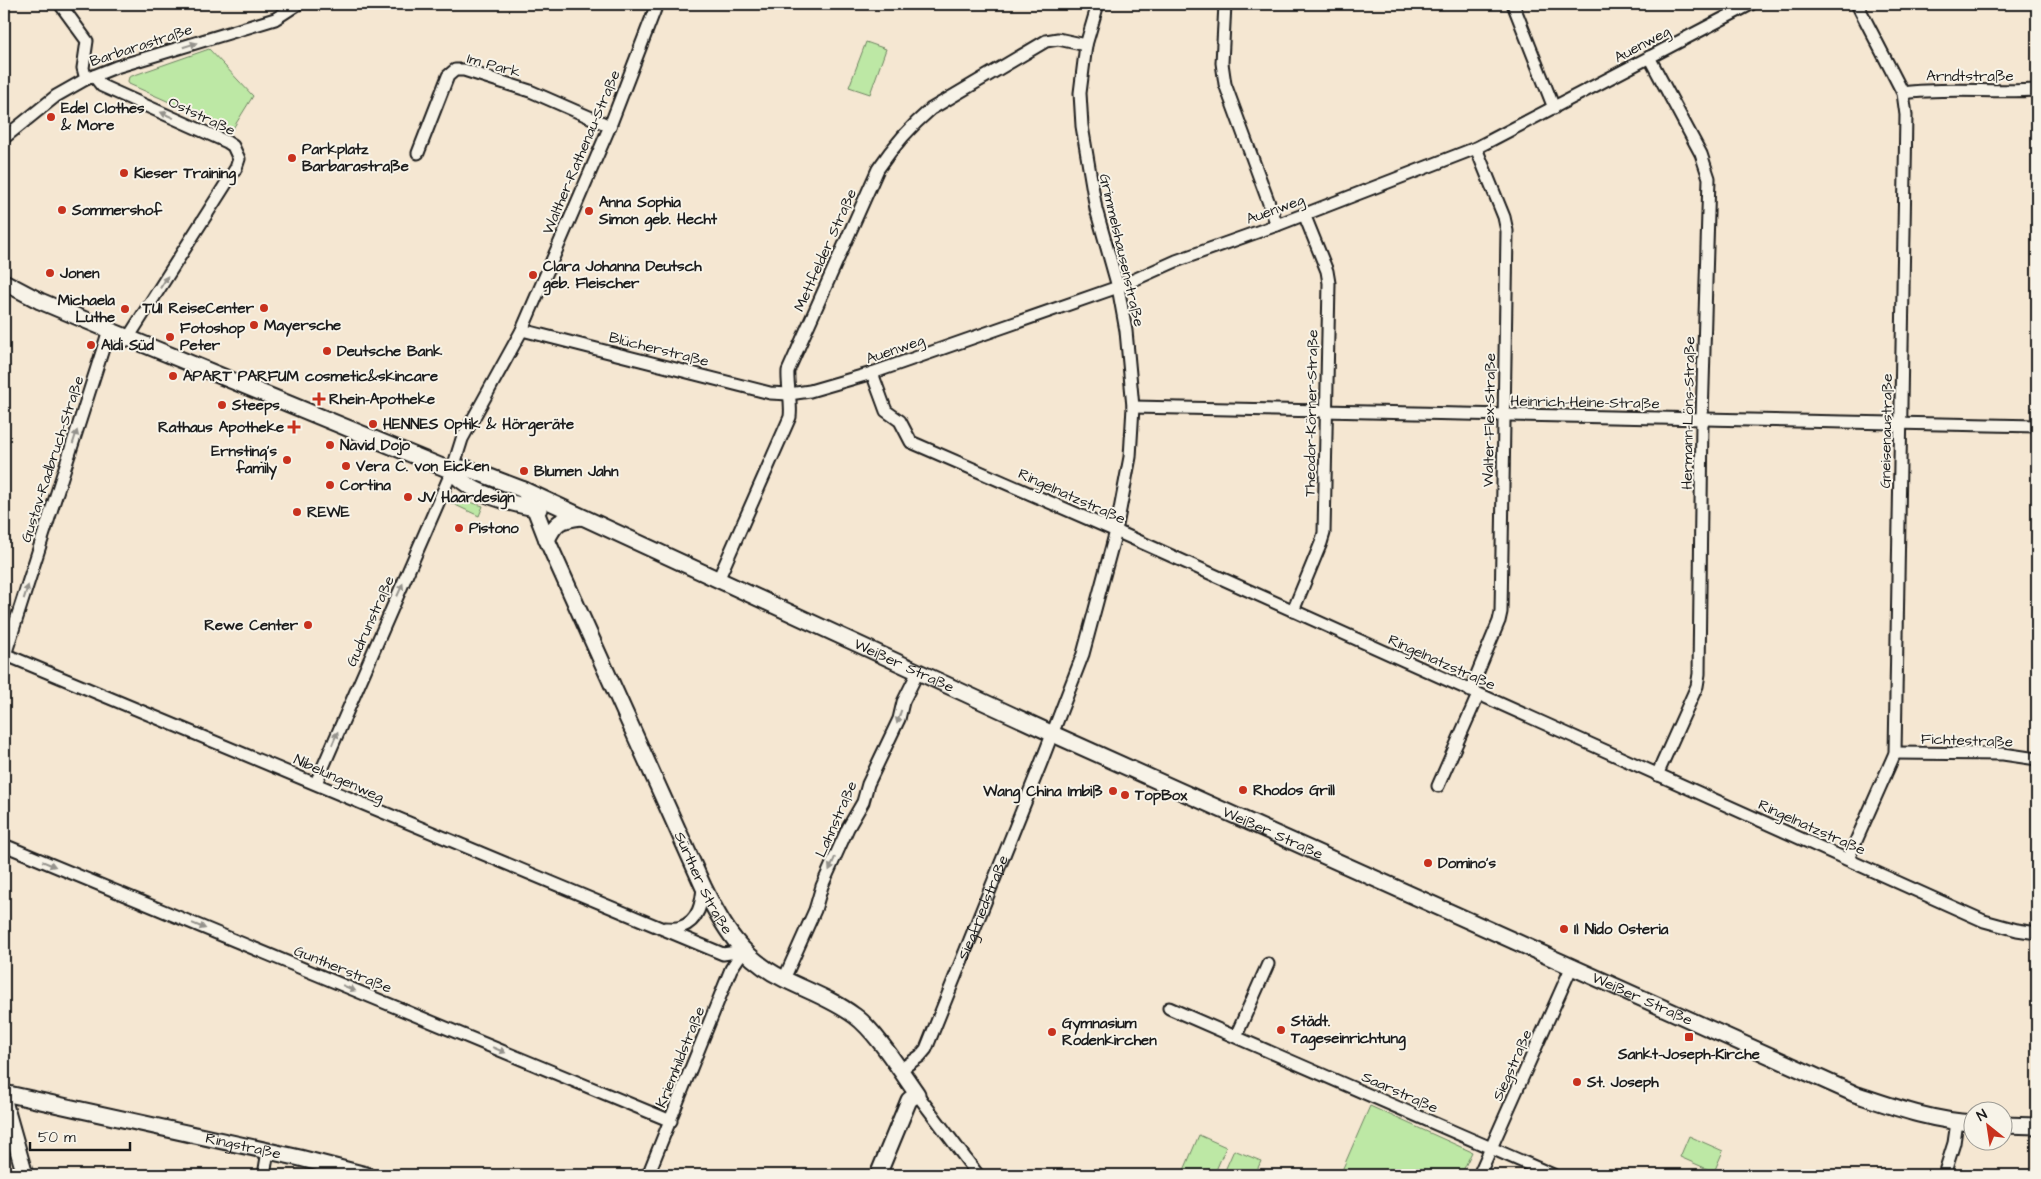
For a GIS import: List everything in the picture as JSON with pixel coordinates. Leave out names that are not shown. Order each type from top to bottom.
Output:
[{"type":"street","points":[[60,4],[87,41],[83,68],[90,78]]},
{"type":"street","name":"Barbarastraße","points":[[4,138],[56,96],[90,78],[276,18],[298,4]]},
{"type":"street","name":"Walther-Rathenau-Straße","points":[[452,471],[462,439],[522,330],[610,126],[657,4]]},
{"type":"street","name":"Grimmelshausenstraße","points":[[1053,734],[1083,654],[1116,531],[1130,457],[1133,407],[1128,349],[1118,287],[1096,209],[1082,126],[1080,93],[1086,46],[1098,4]]},
{"type":"street","points":[[1225,4],[1222,64],[1225,84],[1277,225]]},
{"type":"street","points":[[1513,4],[1554,108]]},
{"type":"street","name":"Auenweg","points":[[789,394],[810,392],[872,373],[1118,287],[1176,261],[1277,225],[1476,148],[1751,4]]},
{"type":"street","name":"Gneisenaustraße","points":[[1848,859],[1895,753],[1906,115],[1903,93],[1892,68],[1857,4]]},
{"type":"street","name":"Mettfelder Straße","points":[[718,580],[790,417],[792,404],[787,382],[788,371],[883,162],[906,134],[931,109],[1046,41],[1058,38],[1086,46]]},
{"type":"street","name":"Hermann-Löns-Straße","points":[[1649,57],[1701,154],[1709,178],[1702,419],[1699,674],[1697,686],[1657,775]]},
{"type":"street","name":"Im Park","points":[[418,153],[448,76],[455,70],[464,70],[530,91],[610,126]]},
{"type":"street","name":"Oststraße","points":[[90,78],[102,86],[227,142],[237,150],[239,159],[236,168],[128,338]]},
{"type":"street","name":"Arndtstraße","points":[[1903,93],[1923,91],[2016,92],[2037,90]]},
{"type":"street","name":"Walter-Flex-Straße","points":[[1438,786],[1474,693],[1501,612],[1507,231],[1504,217],[1476,148]]},
{"type":"street","name":"Theodor-Körner-Straße","points":[[1292,611],[1322,543],[1324,534],[1329,282],[1327,271],[1304,214]]},
{"type":"street","points":[[4,282],[40,301],[452,471]]},
{"type":"street","name":"Gustav-Radbruch-Straße","points":[[5,654],[109,330]]},
{"type":"street","name":"Blücherstraße","points":[[522,330],[770,393],[789,394]]},
{"type":"street","name":"Ringelnatzstraße","points":[[872,373],[886,411],[900,421],[911,442],[1116,531],[1984,921],[2037,933]]},
{"type":"street","name":"Heinrich-Heine-Straße","points":[[1133,407],[2037,426]]},
{"type":"street","name":"Weißer Straße","points":[[581,517],[535,509],[471,488],[458,479],[452,471],[461,468],[469,469],[524,490],[1053,734],[1856,1094],[1913,1114],[1964,1122]]},
{"type":"street","name":"Gudrunstraße","points":[[316,783],[452,471]]},
{"type":"street","name":"Sürther Straße","points":[[524,490],[535,509],[547,540],[718,916],[743,951],[758,964],[784,979],[833,1002],[856,1016],[900,1070],[978,1175]]},
{"type":"street","points":[[500,498],[518,511],[547,540],[554,526],[561,520],[581,517]]},
{"type":"street","name":"Nibelungenweg","points":[[5,654],[316,783],[390,817],[723,954],[743,951]]},
{"type":"street","name":"Lahnstraße","points":[[784,979],[815,910],[822,886],[848,828],[863,802],[868,784],[899,719],[903,702],[918,672]]},
{"type":"street","name":"Siegfriedstraße","points":[[900,1070],[926,1050],[1053,734]]},
{"type":"street","name":"Fichtestraße","points":[[1895,753],[2003,754],[2037,759]]},
{"type":"street","name":"Guntherstraße","points":[[4,845],[671,1121]]},
{"type":"street","points":[[663,928],[682,927],[694,918],[702,903],[703,886]]},
{"type":"street","name":"Kriemhildstraße","points":[[648,1175],[731,969],[743,951]]},
{"type":"street","points":[[1236,1036],[1268,964]]},
{"type":"street","name":"Siegstraße","points":[[1479,1175],[1572,966]]},
{"type":"street","name":"Saarstraße","points":[[1169,1008],[1553,1175]]},
{"type":"street","name":"Ringstraße","points":[[4,1093],[268,1151],[366,1175]]},
{"type":"street","points":[[878,1175],[909,1100],[917,1094]]},
{"type":"street","points":[[4,1101],[25,1175]]},
{"type":"street","points":[[1944,1175],[1954,1143],[1957,1122]]},
{"type":"street","points":[[2014,1125],[2037,1126]]},
{"type":"street","points":[[264,1175],[268,1151]]},
{"type":"green space","points":[[866,42],[886,49],[870,94],[849,87]]},
{"type":"green space","points":[[209,49],[253,96],[232,130],[129,84],[129,77]]},
{"type":"green space","points":[[457,498],[483,506],[479,516],[451,503]]},
{"type":"green space","points":[[1370,1106],[1472,1152],[1461,1175],[1340,1175]]},
{"type":"green space","points":[[1199,1135],[1226,1147],[1214,1175],[1182,1175]]},
{"type":"green space","points":[[1689,1136],[1723,1151],[1714,1172],[1680,1157]]},
{"type":"green space","points":[[1234,1150],[1261,1161],[1255,1175],[1223,1175]]},
{"type":"place","name":"Edel Clothes & More","points":[[51,117]]},
{"type":"place","name":"Parkplatz Barbarastraße","points":[[292,158]]},
{"type":"place","name":"Kieser Training","points":[[124,173]]},
{"type":"place","name":"Sommershof","points":[[62,210]]},
{"type":"place","name":"Anna Sophia Simon geb. Hecht","points":[[589,211]]},
{"type":"place","name":"Jonen","points":[[50,273]]},
{"type":"place","name":"Clara Johanna Deutsch geb. Fleischer","points":[[533,275]]},
{"type":"place","name":"TUI ReiseCenter","points":[[264,308]]},
{"type":"place","name":"Michaela Luthe","points":[[125,309]]},
{"type":"place","name":"Mayersche","points":[[254,325]]},
{"type":"place","name":"Fotoshop Peter","points":[[170,337]]},
{"type":"place","name":"Aldi Süd","points":[[91,345]]},
{"type":"place","name":"Deutsche Bank","points":[[327,351]]},
{"type":"place","name":"APART PARFUM cosmetic&skincare","points":[[173,376]]},
{"type":"place","name":"Rhein-Apotheke","points":[[319,399]]},
{"type":"place","name":"Steeps","points":[[222,405]]},
{"type":"place","name":"HENNES Optik & Hörgeräte","points":[[373,424]]},
{"type":"place","name":"Rathaus Apotheke","points":[[294,427]]},
{"type":"place","name":"Navid Dojo","points":[[330,445]]},
{"type":"place","name":"Ernsting's family","points":[[287,460]]},
{"type":"place","name":"Vera C. von Eicken","points":[[346,466]]},
{"type":"place","name":"Blumen Jahn","points":[[524,471]]},
{"type":"place","name":"Cortina","points":[[330,485]]},
{"type":"place","name":"JV Haardesign","points":[[408,497]]},
{"type":"place","name":"REWE","points":[[297,512]]},
{"type":"place","name":"Pistono","points":[[459,528]]},
{"type":"place","name":"Rewe Center","points":[[308,625]]},
{"type":"place","name":"Rhodos Grill","points":[[1243,790]]},
{"type":"place","name":"Wang China Imbiß","points":[[1113,791]]},
{"type":"place","name":"TopBox","points":[[1125,795]]},
{"type":"place","name":"Domino's","points":[[1428,863]]},
{"type":"place","name":"Il Nido Osteria","points":[[1564,929]]},
{"type":"place","name":"Städt. Tageseinrichtung","points":[[1281,1030]]},
{"type":"place","name":"Gymnasium Rodenkirchen","points":[[1052,1032]]},
{"type":"place","name":"Sankt-Joseph-Kirche","points":[[1689,1037]]},
{"type":"place","name":"St. Joseph","points":[[1577,1082]]}]
